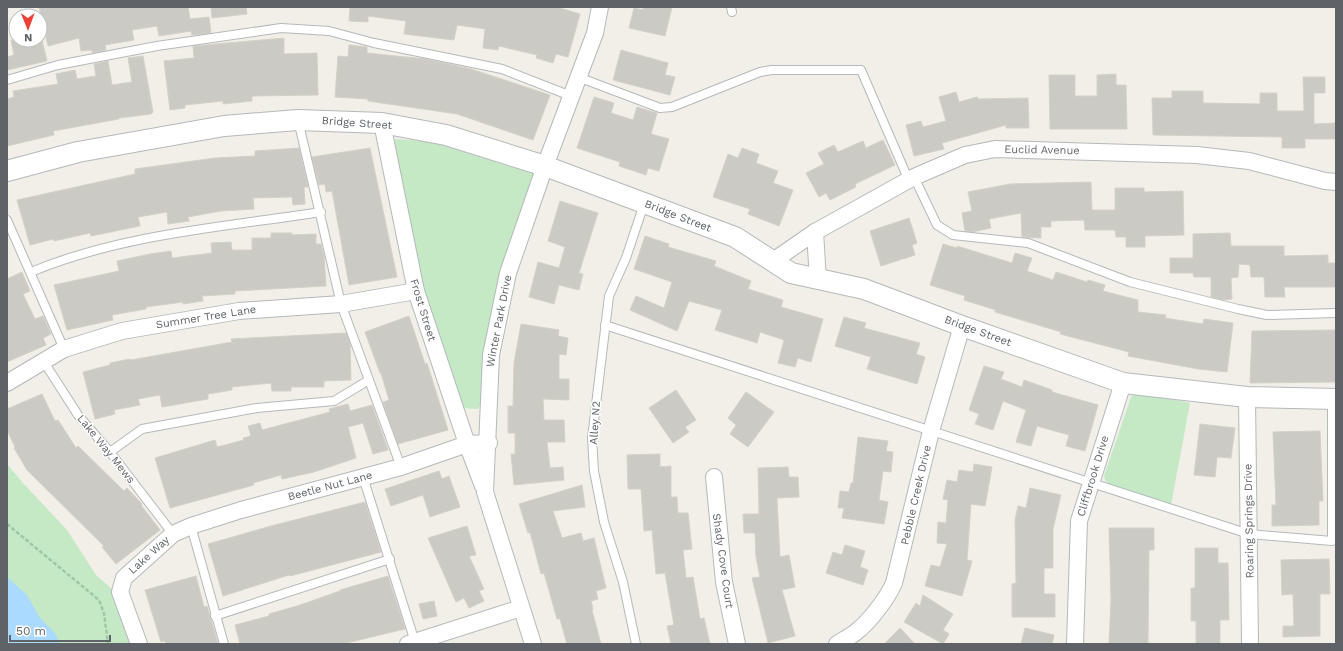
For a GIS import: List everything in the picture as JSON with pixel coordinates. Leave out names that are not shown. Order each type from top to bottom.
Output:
[{"type":"street","name":"Winter Park Drive","points":[[533,644],[485,492],[489,443],[488,394],[493,341],[508,274],[544,166],[595,33],[600,7]]},
{"type":"street","name":"Bridge Street","points":[[7,171],[78,152],[224,126],[298,120],[382,123],[446,135],[544,166],[735,237],[791,273],[864,289],[962,326],[1123,383],[1247,397],[1334,399]]},
{"type":"street","name":"Frost Street","points":[[382,123],[416,291],[467,444],[485,492]]},
{"type":"street","name":"Euclid Avenue","points":[[773,261],[815,232],[914,178],[965,155],[995,149],[1035,149],[1197,156],[1249,161],[1324,181],[1336,182]]},
{"type":"street","points":[[815,232],[818,280]]},
{"type":"street","name":"Summer Tree Lane","points":[[7,383],[64,349],[122,331],[238,311],[342,304],[416,291]]},
{"type":"street","name":"Pebble Creek Drive","points":[[837,644],[856,632],[864,624],[889,594],[894,583],[931,432],[962,326]]},
{"type":"street","name":"Cliffbrook Drive","points":[[1075,644],[1079,521],[1090,482],[1123,383]]},
{"type":"street","name":"Roaring Springs Drive","points":[[1247,397],[1250,644]]},
{"type":"street","name":"Beetle Nut Lane","points":[[173,534],[191,526],[241,510],[401,467],[467,444],[489,443]]},
{"type":"street","name":"Shady Cove Court","points":[[714,477],[724,582],[737,644]]},
{"type":"street","name":"Lake Way","points":[[139,644],[120,592],[124,578],[173,534]]},
{"type":"street","points":[[421,642],[521,608]]},
{"type":"lane","points":[[7,80],[58,65],[150,48],[281,28],[329,30],[374,43],[502,69],[571,96]]},
{"type":"lane","points":[[578,77],[660,108],[672,107],[760,72],[772,70],[861,70],[906,174],[914,178],[937,225],[953,235],[1028,243],[1130,282],[1267,315],[1336,313]]},
{"type":"lane","points":[[298,120],[342,304],[401,467]]},
{"type":"lane","name":"Alley N2","points":[[636,644],[623,582],[604,522],[594,471],[592,438],[610,296],[626,258],[644,203]]},
{"type":"lane","points":[[31,272],[59,260],[116,246],[179,233],[321,212]]},
{"type":"lane","points":[[7,220],[64,349]]},
{"type":"lane","points":[[605,326],[1249,534],[1332,541],[1334,399]]},
{"type":"lane","name":"Lake Way Mews","points":[[44,362],[78,415],[110,452],[173,534]]},
{"type":"lane","points":[[110,452],[142,429],[257,408],[334,401],[369,380]]},
{"type":"lane","points":[[363,477],[390,559],[421,642]]},
{"type":"lane","points":[[191,526],[224,644]]},
{"type":"lane","points":[[215,616],[390,559]]},
{"type":"path","points":[[7,524],[99,600],[104,613],[108,644]]},
{"type":"green space","points":[[396,139],[433,142],[534,174],[482,402],[478,409],[462,408],[429,310],[392,146]]},
{"type":"green space","points":[[1137,392],[1190,403],[1171,505],[1109,484],[1105,480],[1104,476],[1131,397]]},
{"type":"green space","points":[[7,464],[67,530],[96,575],[113,590],[130,644],[7,644]]},
{"type":"water","points":[[7,577],[27,595],[40,618],[55,633],[60,644],[7,644]]},
{"type":"building","points":[[188,7],[190,19],[209,17],[211,33],[192,35],[191,31],[159,36],[157,26],[132,30],[134,40],[105,45],[106,50],[92,53],[92,50],[81,51],[79,38],[48,46],[48,8],[39,8]]},
{"type":"building","points":[[211,7],[246,7],[247,14],[212,18]]},
{"type":"building","points":[[350,7],[556,7],[580,14],[568,57],[556,54],[553,63],[536,58],[537,55],[499,46],[498,50],[483,48],[485,29],[457,25],[454,40],[404,34],[406,21],[368,16],[368,22],[349,21]]},
{"type":"building","points":[[643,7],[672,7],[665,36],[629,28],[634,8],[643,10]]},
{"type":"building","points":[[284,38],[284,54],[317,53],[318,95],[252,96],[252,101],[223,104],[223,101],[185,105],[185,108],[170,110],[164,61],[194,58],[193,46]]},
{"type":"building","points":[[349,45],[367,47],[367,53],[426,59],[471,69],[550,95],[533,140],[457,114],[368,101],[368,99],[335,97],[338,56],[348,57]]},
{"type":"building","points":[[13,48],[44,48],[47,61],[7,70],[7,57],[14,55]]},
{"type":"building","points":[[621,50],[668,63],[665,75],[675,77],[670,95],[613,80]]},
{"type":"building","points":[[143,56],[153,112],[151,114],[119,118],[53,131],[54,135],[7,146],[7,99],[14,97],[13,91],[58,84],[56,74],[75,70],[77,79],[96,76],[94,64],[108,61],[112,85],[132,82],[128,58]]},
{"type":"building","points":[[1116,74],[1116,85],[1126,85],[1127,129],[1050,129],[1049,75],[1075,75],[1075,96],[1097,96],[1097,75]]},
{"type":"building","points":[[1303,77],[1325,77],[1325,93],[1314,93],[1314,124],[1336,123],[1336,139],[1305,139],[1305,148],[1282,148],[1282,137],[1153,135],[1152,98],[1172,98],[1172,91],[1203,91],[1203,103],[1260,104],[1260,93],[1277,93],[1277,111],[1304,111]]},
{"type":"building","points":[[956,92],[959,102],[977,97],[978,99],[1028,98],[1029,128],[1006,128],[1006,125],[942,143],[944,149],[914,156],[906,125],[921,121],[923,127],[946,121],[939,97]]},
{"type":"building","points":[[594,97],[614,103],[611,113],[633,120],[637,107],[657,113],[651,134],[669,139],[659,171],[648,168],[646,175],[619,166],[620,162],[577,148]]},
{"type":"building","points":[[883,140],[895,165],[855,184],[856,187],[830,200],[826,193],[819,197],[806,173],[824,164],[818,153],[834,145],[838,152],[863,141],[866,148]]},
{"type":"building","points":[[299,148],[308,187],[304,187],[305,204],[293,205],[292,197],[253,198],[254,209],[221,211],[188,217],[189,221],[168,224],[167,212],[138,217],[140,226],[91,236],[90,233],[54,241],[53,239],[30,245],[17,200],[135,174],[135,169],[215,158],[255,156],[255,151]]},
{"type":"building","points":[[370,148],[397,277],[349,285],[332,191],[326,192],[325,184],[319,185],[312,157]]},
{"type":"building","points":[[742,148],[759,154],[756,163],[778,171],[773,183],[793,190],[779,226],[748,214],[750,209],[713,197],[728,154],[738,158]]},
{"type":"building","points":[[1091,182],[1092,210],[1115,210],[1115,188],[1144,188],[1144,192],[1183,191],[1184,235],[1145,236],[1145,247],[1126,247],[1126,237],[1116,237],[1115,230],[1085,230],[1084,220],[1051,221],[1051,227],[1041,227],[1041,238],[1022,237],[1021,213],[989,219],[991,228],[972,232],[965,231],[962,213],[972,211],[968,192],[1010,184]]},
{"type":"building","points":[[560,201],[598,213],[579,273],[583,274],[579,290],[559,285],[554,304],[529,297],[538,262],[559,268],[565,247],[548,241]]},
{"type":"building","points":[[909,218],[917,243],[912,245],[915,255],[881,266],[870,231]]},
{"type":"building","points":[[271,233],[292,233],[292,235],[316,234],[316,244],[321,244],[324,256],[326,286],[235,291],[235,294],[202,296],[203,301],[146,307],[146,309],[112,315],[113,320],[67,330],[54,285],[119,271],[117,261],[150,254],[171,251],[172,258],[212,253],[211,243],[231,242],[232,250],[252,250],[252,238],[271,238]]},
{"type":"building","points":[[1230,233],[1231,246],[1284,246],[1284,256],[1328,255],[1328,263],[1336,263],[1336,287],[1284,287],[1285,297],[1265,297],[1264,277],[1251,277],[1250,265],[1239,264],[1238,277],[1231,278],[1232,299],[1223,300],[1211,297],[1211,277],[1194,277],[1193,273],[1170,273],[1170,258],[1193,258],[1193,234]]},
{"type":"building","points":[[645,236],[669,244],[668,247],[716,261],[714,266],[751,281],[748,289],[783,300],[781,307],[823,319],[811,362],[798,358],[795,367],[778,363],[784,340],[760,332],[757,343],[715,330],[722,310],[689,301],[677,331],[630,310],[636,296],[664,308],[672,282],[634,269]]},
{"type":"building","points":[[943,244],[957,248],[957,246],[1012,263],[1015,253],[1032,258],[1027,271],[1053,280],[1056,272],[1087,282],[1088,280],[1105,285],[1103,291],[1138,300],[1138,312],[1166,315],[1165,318],[1203,324],[1204,319],[1233,323],[1227,372],[1198,369],[1128,356],[1129,352],[1060,334],[1061,332],[995,312],[996,310],[964,300],[965,296],[930,285]]},
{"type":"building","points":[[22,272],[30,291],[23,294],[35,319],[43,316],[51,334],[43,338],[46,345],[7,362],[7,279]]},
{"type":"building","points":[[409,316],[425,364],[427,363],[448,430],[398,444],[383,402],[389,400],[381,373],[365,332]]},
{"type":"building","points":[[844,317],[866,323],[864,328],[920,343],[916,354],[925,357],[917,384],[867,369],[871,357],[835,346]]},
{"type":"building","points":[[521,324],[559,330],[558,336],[568,338],[566,355],[559,354],[559,379],[569,379],[569,400],[543,399],[544,420],[564,420],[565,442],[547,442],[550,468],[563,467],[564,480],[514,485],[511,454],[515,454],[515,433],[508,433],[508,406],[513,406],[514,363]]},
{"type":"building","points":[[1336,330],[1336,382],[1250,383],[1252,331]]},
{"type":"building","points":[[346,333],[350,343],[351,380],[324,381],[324,387],[291,387],[291,391],[272,391],[271,383],[232,387],[232,390],[208,394],[208,399],[162,407],[160,395],[138,399],[140,405],[114,410],[115,414],[95,419],[83,372],[110,365],[110,363],[232,342],[231,339]]},
{"type":"building","points":[[984,366],[1004,372],[1001,379],[1022,387],[1024,380],[1052,390],[1052,392],[1098,405],[1085,451],[1066,446],[1069,435],[1037,426],[1031,446],[1016,442],[1026,410],[1003,401],[993,430],[975,424],[979,414],[969,410]]},
{"type":"building","points":[[676,390],[696,420],[685,427],[689,432],[673,443],[649,408]]},
{"type":"building","points":[[746,392],[774,412],[748,447],[730,434],[736,425],[728,418]]},
{"type":"building","points":[[42,394],[55,421],[58,420],[76,448],[78,446],[124,491],[127,488],[142,504],[141,505],[160,530],[116,564],[102,547],[104,546],[27,470],[14,448],[15,447],[7,430],[7,409]]},
{"type":"building","points":[[348,404],[350,411],[372,405],[388,450],[373,454],[363,423],[348,427],[356,458],[314,472],[282,479],[281,475],[253,483],[254,485],[170,508],[155,458],[215,440],[217,447],[244,440],[243,438],[251,436],[248,426],[260,423],[262,430],[330,412],[329,409]]},
{"type":"building","points":[[1200,424],[1235,428],[1231,458],[1217,457],[1215,477],[1194,475]]},
{"type":"building","points":[[1320,431],[1323,501],[1319,501],[1319,525],[1272,526],[1272,505],[1276,505],[1273,432]]},
{"type":"building","points":[[858,437],[888,441],[886,451],[893,452],[891,472],[883,471],[879,500],[888,502],[884,524],[842,518],[844,508],[838,508],[840,491],[849,492],[851,483],[853,483]]},
{"type":"building","points":[[660,454],[660,467],[671,466],[671,497],[677,497],[678,513],[688,513],[692,549],[683,550],[686,578],[693,577],[700,619],[704,618],[710,644],[671,644],[667,626],[674,625],[665,573],[656,574],[652,530],[644,531],[641,489],[628,489],[627,455]]},
{"type":"building","points":[[974,464],[992,467],[985,506],[971,504],[967,560],[972,561],[962,596],[925,586],[931,565],[940,567],[947,544],[937,543],[938,522],[946,523],[948,500],[943,499],[947,480],[957,482],[959,470],[973,472]]},
{"type":"building","points":[[788,467],[789,477],[798,477],[799,497],[777,498],[780,557],[789,555],[795,587],[782,590],[795,636],[768,643],[752,578],[760,577],[756,557],[755,533],[744,533],[743,514],[759,514],[758,468]]},
{"type":"building","points":[[439,471],[442,479],[449,476],[460,507],[430,517],[423,495],[391,506],[385,489]]},
{"type":"building","points":[[582,485],[585,507],[553,511],[562,538],[581,533],[583,541],[594,538],[606,588],[596,591],[598,599],[591,601],[601,644],[567,644],[560,619],[557,619],[544,573],[541,574],[530,532],[528,533],[519,504]]},
{"type":"building","points":[[1030,488],[1061,495],[1053,529],[1053,568],[1044,568],[1044,594],[1055,594],[1055,617],[1012,617],[1012,584],[1016,583],[1015,520],[1018,506],[1026,508]]},
{"type":"building","points":[[365,502],[381,552],[290,576],[289,575],[223,596],[208,544]]},
{"type":"building","points":[[467,526],[476,555],[469,556],[484,589],[479,591],[484,601],[469,608],[464,598],[456,602],[428,538]]},
{"type":"building","points":[[1109,528],[1154,528],[1154,550],[1149,550],[1148,644],[1109,643],[1111,599]]},
{"type":"building","points":[[845,545],[865,551],[860,567],[868,570],[863,585],[826,573],[833,552],[842,555]]},
{"type":"building","points":[[1195,548],[1218,548],[1218,563],[1228,563],[1229,620],[1220,620],[1220,644],[1196,644],[1196,621],[1191,621],[1191,588],[1195,588]]},
{"type":"building","points":[[1329,559],[1330,594],[1320,594],[1320,636],[1283,637],[1283,626],[1294,626],[1293,594],[1282,595],[1281,560]]},
{"type":"building","points":[[196,576],[204,607],[207,606],[218,644],[166,644],[165,641],[161,642],[145,590]]},
{"type":"building","points":[[388,576],[405,629],[342,644],[240,644],[235,625],[269,616],[269,614],[300,605],[340,590]]},
{"type":"building","points":[[923,595],[953,614],[943,630],[949,634],[943,644],[904,622],[916,603],[920,606]]},
{"type":"building","points":[[434,601],[437,616],[423,619],[419,604]]},
{"type":"building","points":[[900,628],[915,644],[884,644]]},
{"type":"building","points":[[1025,628],[1054,635],[1052,644],[1021,644]]}]
